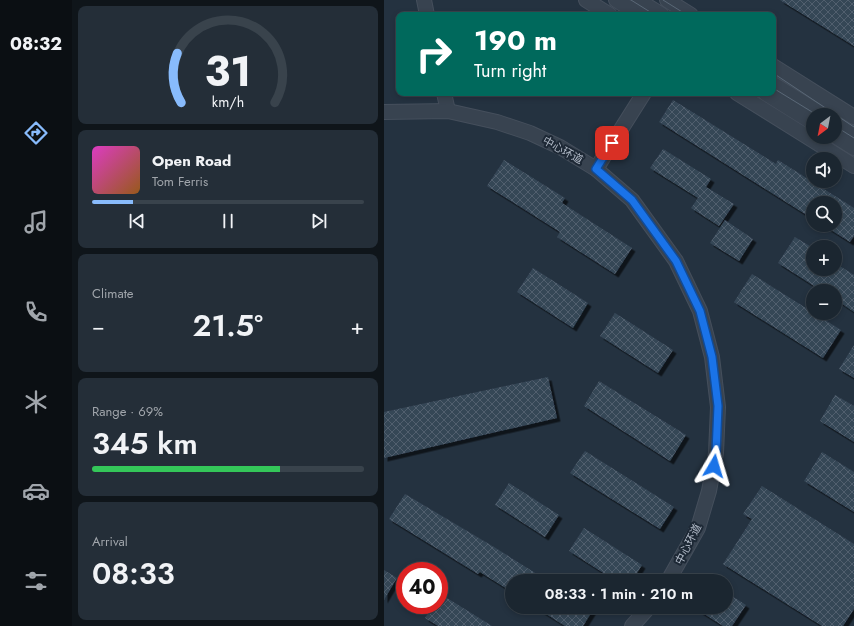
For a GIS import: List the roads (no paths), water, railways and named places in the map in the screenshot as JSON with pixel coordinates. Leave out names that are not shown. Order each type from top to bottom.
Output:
[{"type":"street","points":[[424,0],[426,12]]},
{"type":"street","points":[[586,0],[605,12]]},
{"type":"street","points":[[616,0],[635,12]]},
{"type":"street","points":[[638,0],[657,12]]},
{"type":"street","points":[[667,0],[686,12]]},
{"type":"street","points":[[776,68],[854,117]]},
{"type":"street","points":[[776,86],[812,108]]},
{"type":"street","points":[[445,96],[448,111]]},
{"type":"street","points":[[596,169],[642,96]]},
{"type":"street","points":[[742,96],[854,166]]},
{"type":"street","points":[[770,96],[806,119]]},
{"type":"street","name":"中心环道","points":[[384,112],[448,111],[497,122],[530,132],[560,147],[596,169],[632,200],[676,261],[700,311],[712,357],[718,406],[716,453],[709,491],[698,528],[672,574]]},
{"type":"street","points":[[842,126],[854,134]]},
{"type":"street","points":[[842,140],[854,148]]},
{"type":"street","points":[[632,626],[643,614]]},
{"type":"tram line","points":[[631,0],[650,12]]},
{"type":"tram line","points":[[663,0],[682,12]]},
{"type":"tram line","points":[[776,75],[854,127]]},
{"type":"tram line","points":[[776,90],[806,108]]},
{"type":"tram line","points":[[842,130],[854,138]]}]
